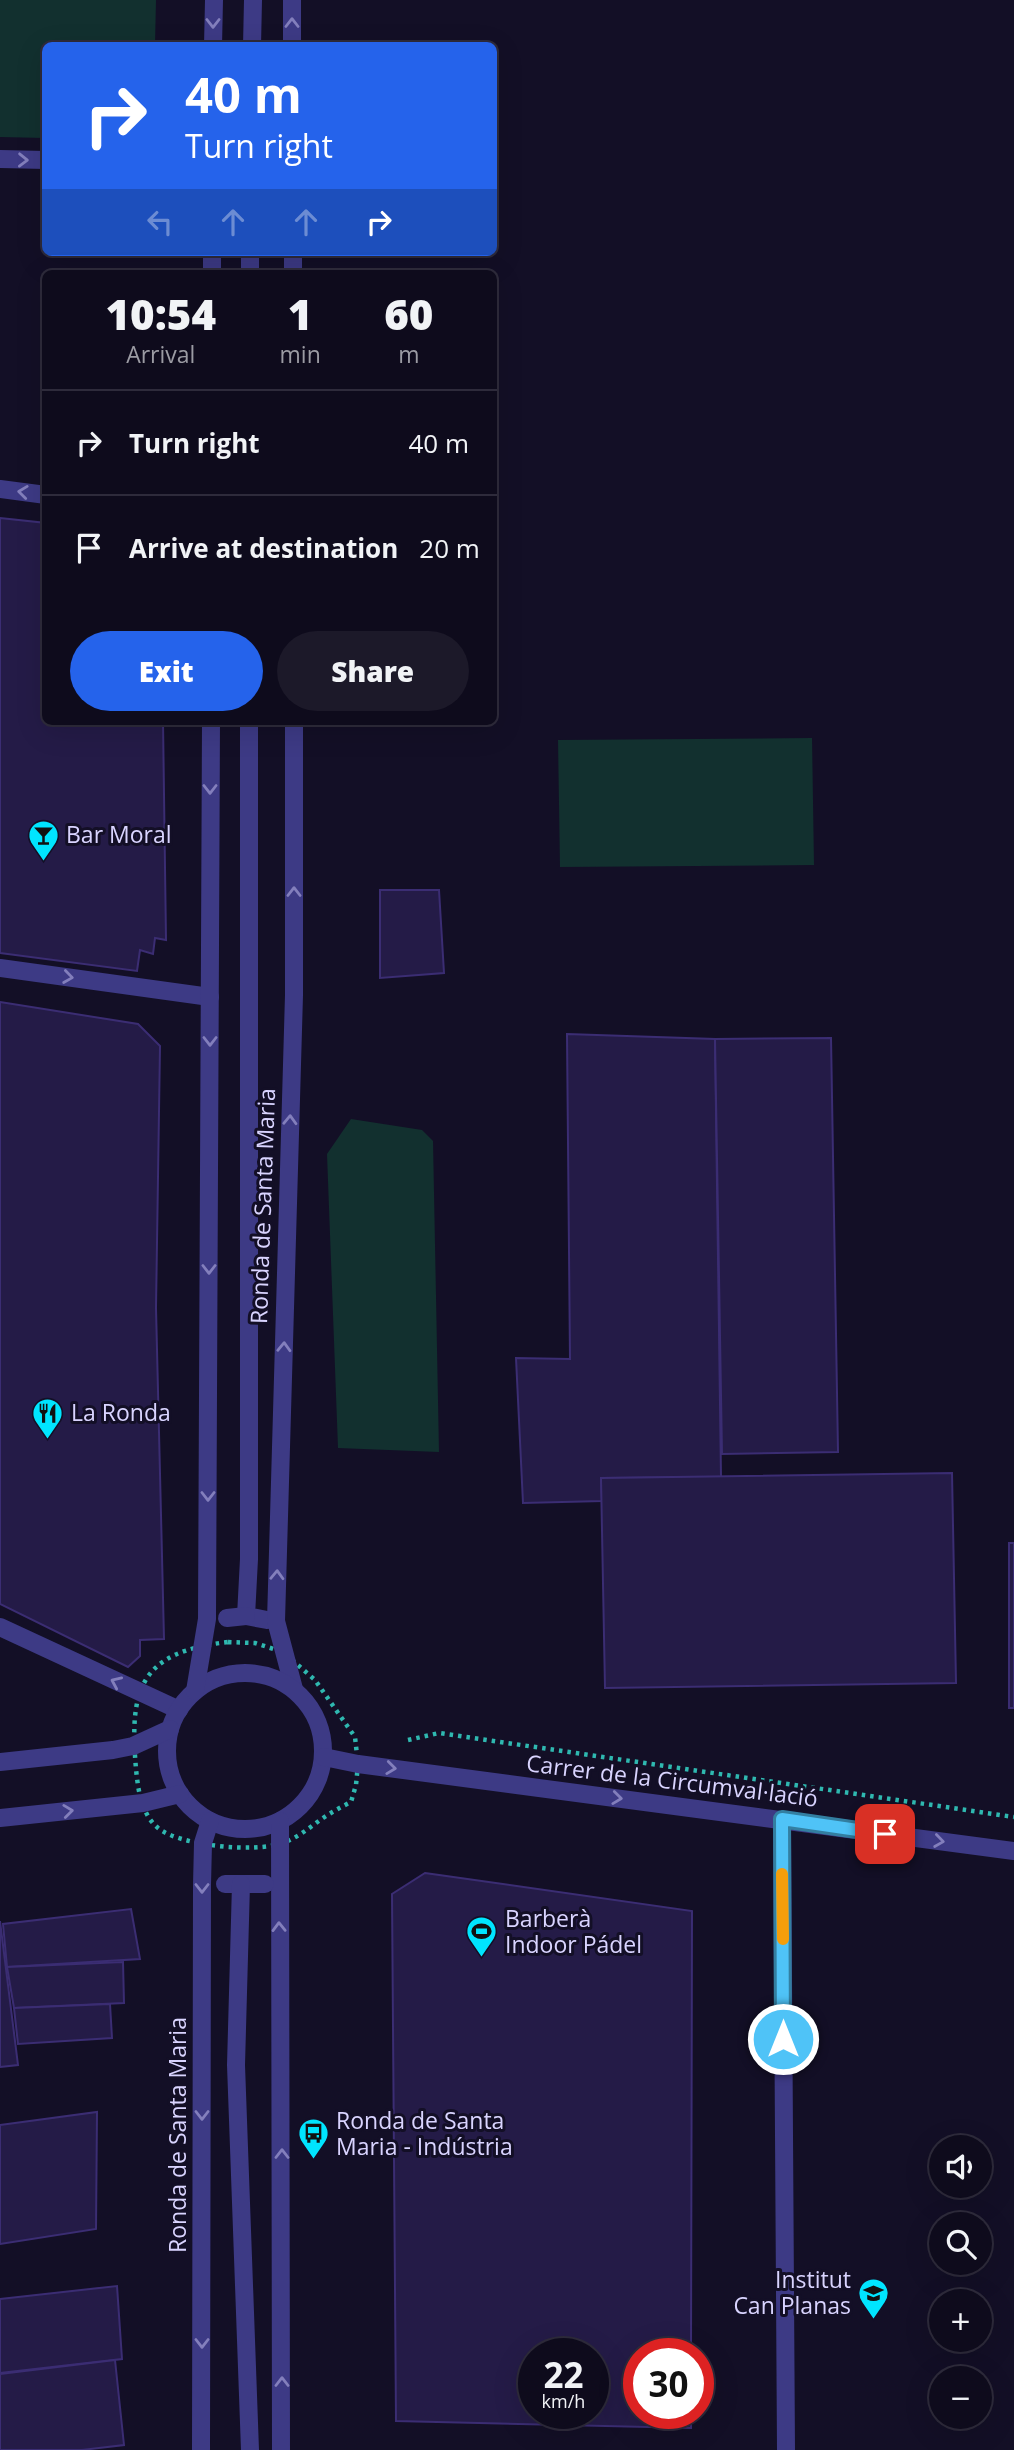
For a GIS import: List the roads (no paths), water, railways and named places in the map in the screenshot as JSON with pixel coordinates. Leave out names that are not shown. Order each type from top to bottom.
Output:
[{"type":"street","points":[[213,42],[214,0]]},
{"type":"street","points":[[252,42],[253,0]]},
{"type":"street","points":[[292,0],[292,42]]},
{"type":"street","points":[[0,159],[42,160]]},
{"type":"street","points":[[0,489],[42,494]]},
{"type":"street","points":[[195,1691],[207,1619],[211,725]]},
{"type":"street","name":"Ronda de Santa Maria","points":[[246,1616],[249,1559],[249,725]]},
{"type":"street","name":"Ronda de Santa Maria","points":[[294,725],[294,995],[275,1621],[294,1689]]},
{"type":"street","points":[[0,968],[210,997]]},
{"type":"street","points":[[227,1618],[246,1616],[267,1620]]},
{"type":"street","points":[[0,1627],[179,1710]]},
{"type":"street","points":[[244,1672],[271,1677],[294,1689],[311,1709],[321,1732],[324,1757],[320,1777],[310,1796],[297,1811],[280,1821],[256,1829],[233,1828],[210,1821],[193,1809],[180,1794],[170,1774],[167,1752],[170,1729],[179,1710],[195,1691],[218,1678],[244,1672]]},
{"type":"street","points":[[0,1762],[133,1746],[170,1729]]},
{"type":"street","name":"Carrer de la Circumval·lació","points":[[324,1757],[358,1764],[1014,1851]]},
{"type":"street","points":[[0,1818],[143,1803],[180,1794]]},
{"type":"street","points":[[782,1819],[786,2450]]},
{"type":"street","name":"Ronda de Santa Maria","points":[[201,2450],[203,1843],[210,1821]]},
{"type":"street","points":[[280,1821],[281,2450]]},
{"type":"street","points":[[250,2450],[236,2065],[233,1884],[265,1884]]},
{"type":"place","name":"Bar Moral","points":[[43,862]]},
{"type":"place","name":"La Ronda","points":[[48,1440]]},
{"type":"place","name":"Barberà Indoor Pádel","points":[[482,1959]]},
{"type":"place","name":"Ronda de Santa Maria - Indústria","points":[[313,2161]]},
{"type":"place","name":"Institut Can Planas","points":[[874,2320]]}]
